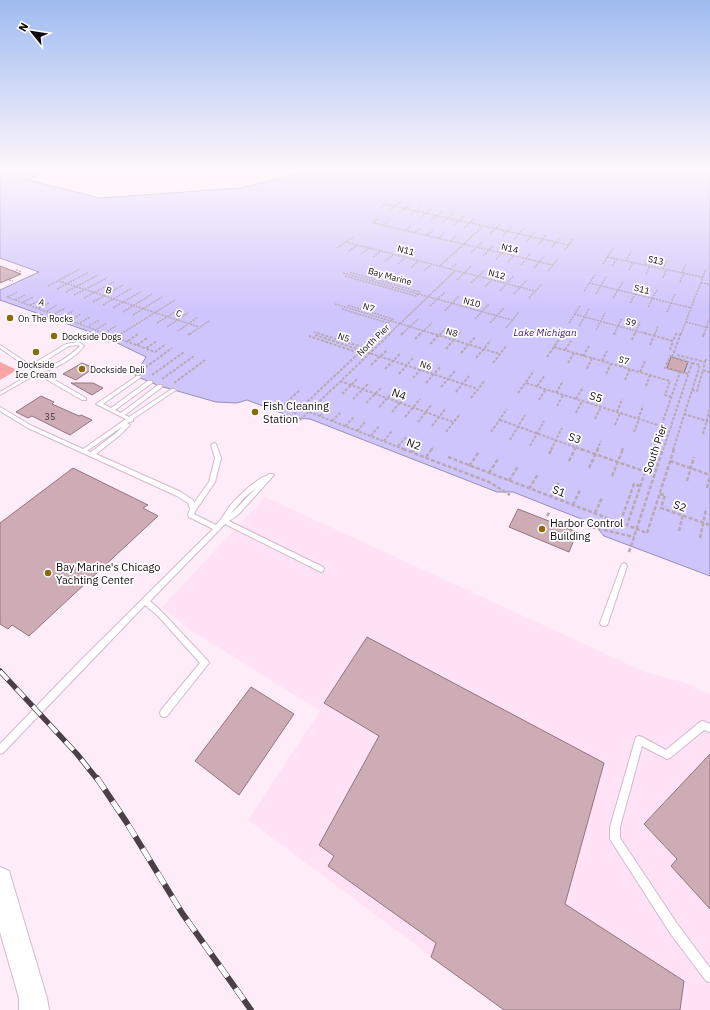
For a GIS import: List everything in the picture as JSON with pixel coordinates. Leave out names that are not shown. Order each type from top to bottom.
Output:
[{"type":"street","points":[[0,880],[9,917],[33,998],[34,1010]]},
{"type":"lane","points":[[0,394],[36,372],[50,369],[77,352],[82,346],[79,343],[68,346],[38,363],[36,372]]},
{"type":"lane","points":[[0,346],[36,372],[84,399]]},
{"type":"lane","points":[[131,420],[99,404],[138,375]]},
{"type":"lane","points":[[110,410],[149,380]]},
{"type":"lane","points":[[121,415],[160,386]]},
{"type":"lane","points":[[83,451],[174,390]]},
{"type":"lane","points":[[0,409],[30,427],[179,494],[191,502],[193,509]]},
{"type":"lane","points":[[92,455],[118,434],[131,420]]},
{"type":"lane","points":[[214,445],[218,458],[212,482],[193,509],[191,516],[217,528]]},
{"type":"lane","points":[[0,750],[217,528],[236,513],[271,475],[258,482],[230,509],[227,512],[224,521]]},
{"type":"lane","points":[[224,521],[321,569]]},
{"type":"lane","points":[[604,623],[624,566]]},
{"type":"lane","points":[[145,601],[160,614],[205,663],[164,713]]},
{"type":"lane","points":[[710,728],[703,725],[667,755],[639,740],[615,827],[615,839],[674,929],[710,977]]},
{"type":"path","points":[[431,220],[437,216]]},
{"type":"path","points":[[438,216],[569,245]]},
{"type":"path","points":[[454,225],[464,216]]},
{"type":"path","name":"N14","points":[[379,218],[373,223],[553,265]]},
{"type":"path","points":[[442,223],[448,218]]},
{"type":"path","points":[[464,228],[475,218]]},
{"type":"path","points":[[383,225],[389,221]]},
{"type":"path","points":[[490,234],[500,224]]},
{"type":"path","points":[[405,230],[411,226]]},
{"type":"path","points":[[439,266],[483,226]]},
{"type":"path","points":[[502,236],[512,226]]},
{"type":"path","points":[[415,233],[421,228]]},
{"type":"path","points":[[514,239],[524,229]]},
{"type":"path","points":[[427,236],[433,230]]},
{"type":"path","points":[[526,242],[535,232]]},
{"type":"path","points":[[438,238],[444,233]]},
{"type":"path","points":[[538,244],[547,234]]},
{"type":"path","points":[[450,241],[456,236]]},
{"type":"path","points":[[337,248],[353,237]]},
{"type":"path","points":[[552,247],[560,237]]},
{"type":"path","points":[[565,250],[573,240]]},
{"type":"path","name":"N11","points":[[346,242],[450,269]]},
{"type":"path","points":[[471,253],[482,242]]},
{"type":"path","points":[[349,251],[358,245]]},
{"type":"path","points":[[483,256],[494,245]]},
{"type":"path","points":[[361,254],[370,248]]},
{"type":"path","points":[[496,259],[507,248]]},
{"type":"path","points":[[603,264],[613,248]]},
{"type":"path","points":[[508,262],[519,250]]},
{"type":"path","points":[[373,257],[382,251]]},
{"type":"path","points":[[626,261],[631,252]]},
{"type":"path","points":[[521,265],[531,253]]},
{"type":"path","points":[[385,261],[393,254]]},
{"type":"path","points":[[534,268],[544,256]]},
{"type":"path","points":[[644,265],[649,256]]},
{"type":"path","name":"S13","points":[[607,257],[702,277]]},
{"type":"path","points":[[398,264],[406,258]]},
{"type":"path","points":[[548,271],[558,259]]},
{"type":"path","points":[[612,266],[617,259]]},
{"type":"path","points":[[663,269],[667,260]]},
{"type":"path","points":[[411,268],[418,261]]},
{"type":"path","points":[[629,270],[634,262]]},
{"type":"path","points":[[450,269],[458,263]]},
{"type":"path","points":[[424,271],[432,264]]},
{"type":"path","points":[[680,282],[686,264]]},
{"type":"path","points":[[457,280],[471,266]]},
{"type":"path","points":[[646,274],[650,266]]},
{"type":"path","points":[[688,374],[665,368],[670,356],[672,357],[706,268]]},
{"type":"path","points":[[48,286],[80,269]]},
{"type":"path","name":"N12","points":[[450,269],[535,291]]},
{"type":"path","points":[[471,283],[485,270]]},
{"type":"path","points":[[663,278],[666,270]]},
{"type":"path","name":"North Pier","points":[[300,420],[455,271]]},
{"type":"path","points":[[57,289],[89,272]]},
{"type":"path","name":"Bay Marine","points":[[344,276],[416,296],[420,292],[349,272]]},
{"type":"path","points":[[343,273],[418,294]]},
{"type":"path","points":[[485,287],[498,273]]},
{"type":"path","points":[[66,292],[98,275]]},
{"type":"path","points":[[584,291],[595,275]]},
{"type":"path","points":[[500,291],[513,276]]},
{"type":"path","points":[[74,295],[107,278]]},
{"type":"path","points":[[596,294],[606,278]]},
{"type":"path","name":"B","points":[[59,280],[154,313]]},
{"type":"path","points":[[514,294],[527,280]]},
{"type":"path","points":[[84,298],[114,282]]},
{"type":"path","points":[[613,298],[623,282]]},
{"type":"path","points":[[701,282],[710,284]]},
{"type":"path","name":"S11","points":[[589,283],[692,308]]},
{"type":"path","points":[[529,298],[542,284]]},
{"type":"path","points":[[93,302],[123,285]]},
{"type":"path","points":[[630,303],[640,286]]},
{"type":"path","points":[[103,305],[132,288]]},
{"type":"path","points":[[648,307],[657,290]]},
{"type":"path","points":[[113,308],[142,291]]},
{"type":"path","name":"A","points":[[17,292],[7,297],[155,352],[166,344]]},
{"type":"path","points":[[430,306],[445,292]]},
{"type":"path","points":[[123,312],[152,294]]},
{"type":"path","name":"N10","points":[[418,294],[512,320]]},
{"type":"path","points":[[667,312],[675,294]]},
{"type":"path","points":[[15,300],[24,295]]},
{"type":"path","points":[[445,311],[459,296]]},
{"type":"path","points":[[23,302],[33,297]]},
{"type":"path","points":[[133,315],[162,297]]},
{"type":"path","points":[[30,305],[40,300]]},
{"type":"path","points":[[108,342],[175,300]]},
{"type":"path","points":[[466,308],[473,300]]},
{"type":"path","points":[[38,308],[49,303]]},
{"type":"path","name":"N7","points":[[336,304],[399,324]]},
{"type":"path","points":[[475,319],[489,304]]},
{"type":"path","points":[[46,311],[57,305]]},
{"type":"path","points":[[342,309],[388,323],[393,318],[347,305]]},
{"type":"path","points":[[568,323],[580,306]]},
{"type":"path","points":[[54,314],[65,308]]},
{"type":"path","points":[[490,323],[504,308]]},
{"type":"path","points":[[579,326],[589,309]]},
{"type":"path","points":[[157,323],[178,310]]},
{"type":"path","points":[[62,317],[73,311]]},
{"type":"path","points":[[506,328],[519,312]]},
{"type":"path","name":"C","points":[[154,313],[199,327]]},
{"type":"path","points":[[167,327],[188,313]]},
{"type":"path","points":[[596,330],[605,313]]},
{"type":"path","points":[[71,320],[82,314]]},
{"type":"path","name":"S9","points":[[574,314],[673,341]]},
{"type":"path","points":[[80,323],[90,317]]},
{"type":"path","points":[[178,331],[198,317]]},
{"type":"path","points":[[703,337],[710,317]]},
{"type":"path","points":[[614,335],[622,318]]},
{"type":"path","points":[[401,335],[418,319]]},
{"type":"path","points":[[88,326],[98,320]]},
{"type":"path","points":[[188,335],[209,320]]},
{"type":"path","points":[[632,340],[640,322]]},
{"type":"path","points":[[686,322],[710,328]]},
{"type":"path","points":[[97,330],[107,323]]},
{"type":"path","points":[[415,339],[432,323]]},
{"type":"path","name":"N8","points":[[399,324],[500,354]]},
{"type":"path","points":[[105,333],[116,326]]},
{"type":"path","points":[[650,345],[658,326]]},
{"type":"path","points":[[430,344],[447,327]]},
{"type":"path","points":[[446,348],[461,331]]},
{"type":"path","name":"N5","points":[[314,333],[358,351],[369,353]]},
{"type":"path","points":[[128,341],[138,334]]},
{"type":"path","points":[[670,350],[676,334],[680,335]]},
{"type":"path","points":[[291,417],[359,353],[358,351],[309,336]]},
{"type":"path","points":[[461,353],[476,336]]},
{"type":"path","points":[[137,345],[147,338]]},
{"type":"path","points":[[547,357],[560,338]]},
{"type":"path","points":[[476,358],[491,340]]},
{"type":"path","points":[[146,348],[157,341]]},
{"type":"path","points":[[565,350],[571,341]]},
{"type":"path","points":[[493,363],[507,345]]},
{"type":"path","points":[[583,356],[589,346]]},
{"type":"path","name":"S7","points":[[554,347],[670,381],[666,395],[671,397]]},
{"type":"path","points":[[138,375],[172,348]]},
{"type":"path","points":[[371,365],[387,350]]},
{"type":"path","points":[[602,361],[608,351]]},
{"type":"path","points":[[149,380],[184,352]]},
{"type":"path","name":"N6","points":[[369,353],[478,389]]},
{"type":"path","points":[[568,363],[574,353]]},
{"type":"path","points":[[385,369],[400,354]]},
{"type":"path","points":[[677,355],[705,362]]},
{"type":"path","points":[[162,380],[194,356]]},
{"type":"path","points":[[621,367],[627,356]]},
{"type":"path","points":[[672,357],[700,364],[647,533],[627,525],[680,372]]},
{"type":"path","points":[[399,374],[413,358]]},
{"type":"path","points":[[587,369],[592,358]]},
{"type":"path","points":[[692,390],[697,391],[707,358]]},
{"type":"path","points":[[173,384],[205,360]]},
{"type":"path","points":[[640,372],[645,361]]},
{"type":"path","points":[[413,378],[427,362]]},
{"type":"path","name":"South Pier","points":[[629,552],[692,363]]},
{"type":"path","points":[[606,374],[611,364]]},
{"type":"path","points":[[426,383],[440,366]]},
{"type":"path","points":[[625,380],[630,369]]},
{"type":"path","points":[[703,370],[710,372]]},
{"type":"path","points":[[441,388],[455,371]]},
{"type":"path","points":[[518,393],[533,372]]},
{"type":"path","points":[[537,386],[545,375]]},
{"type":"path","points":[[646,386],[650,375]]},
{"type":"path","points":[[456,392],[469,376]]},
{"type":"path","points":[[342,394],[358,378]]},
{"type":"path","points":[[471,398],[485,380]]},
{"type":"path","name":"N4","points":[[340,381],[453,422]]},
{"type":"path","points":[[556,393],[563,381]]},
{"type":"path","points":[[353,399],[369,383]]},
{"type":"path","name":"S5","points":[[526,383],[661,426]]},
{"type":"path","points":[[366,403],[382,387]]},
{"type":"path","points":[[576,399],[583,387]]},
{"type":"path","points":[[277,411],[300,390]]},
{"type":"path","points":[[539,400],[546,390]]},
{"type":"path","points":[[379,407],[394,391]]},
{"type":"path","points":[[596,406],[603,393]]},
{"type":"path","points":[[392,412],[406,395]]},
{"type":"path","points":[[557,406],[564,395]]},
{"type":"path","points":[[405,417],[420,399]]},
{"type":"path","points":[[617,412],[622,399]]},
{"type":"path","points":[[576,412],[582,401]]},
{"type":"path","points":[[418,422],[432,404]]},
{"type":"path","points":[[634,432],[644,406]]},
{"type":"path","points":[[320,416],[329,407]]},
{"type":"path","points":[[595,419],[601,407]]},
{"type":"path","points":[[432,426],[446,408]]},
{"type":"path","points":[[703,434],[709,421],[710,408]]},
{"type":"path","points":[[491,432],[507,409]]},
{"type":"path","name":"N2","points":[[309,412],[489,482],[510,496]]},
{"type":"path","points":[[332,421],[341,412]]},
{"type":"path","points":[[614,425],[620,413]]},
{"type":"path","points":[[446,432],[460,414]]},
{"type":"path","points":[[684,414],[709,421]]},
{"type":"path","points":[[510,440],[525,415]]},
{"type":"path","points":[[345,426],[354,417]]},
{"type":"path","name":"S3","points":[[500,420],[646,472]]},
{"type":"path","points":[[358,431],[366,421]]},
{"type":"path","points":[[530,446],[544,421]]},
{"type":"path","points":[[371,436],[380,426]]},
{"type":"path","points":[[549,454],[562,428]]},
{"type":"path","points":[[384,441],[392,431]]},
{"type":"path","points":[[569,461],[582,434]]},
{"type":"path","points":[[398,446],[406,436]]},
{"type":"path","points":[[412,452],[420,441]]},
{"type":"path","points":[[590,468],[601,441]]},
{"type":"path","points":[[426,457],[434,446]]},
{"type":"path","points":[[612,476],[623,448]]},
{"type":"path","points":[[469,466],[479,452]]},
{"type":"path","name":"S1","points":[[448,457],[620,523],[634,484],[640,486]]},
{"type":"path","points":[[687,481],[694,457]]},
{"type":"path","points":[[489,474],[498,459]]},
{"type":"path","points":[[670,461],[710,474],[707,488]]},
{"type":"path","points":[[509,481],[518,466]]},
{"type":"path","points":[[529,488],[538,474]]},
{"type":"path","points":[[552,497],[559,482]]},
{"type":"path","points":[[573,505],[580,490]]},
{"type":"path","name":"S2","points":[[660,494],[665,495],[661,508],[710,525]]},
{"type":"path","points":[[595,513],[602,498]]},
{"type":"path","points":[[679,531],[686,502]]},
{"type":"path","points":[[700,538],[706,508]]},
{"type":"path","points":[[547,516],[550,511]]},
{"type":"path","points":[[592,527],[634,537]]},
{"type":"shaded area","points":[[0,362],[17,370],[0,380]]},
{"type":"shaded area","points":[[265,497],[645,672],[683,682],[710,694],[710,1010],[504,1010],[248,820],[320,711],[189,629],[162,607]]},
{"type":"water","name":"Lake Michigan","points":[[0,216],[710,216],[710,576],[604,536],[594,524],[513,492],[497,492],[310,419],[295,418],[247,400],[237,403],[216,402],[160,386],[135,376],[146,357],[107,338],[0,300],[0,290],[39,272],[0,258]]},
{"type":"building","points":[[0,266],[21,274],[0,283]]},
{"type":"building","points":[[671,357],[688,362],[684,373],[667,368]]},
{"type":"building","name":"Dockside Deli","points":[[82,363],[94,368],[76,380],[63,374]]},
{"type":"building","points":[[71,383],[93,383],[103,388],[92,395]]},
{"type":"building","points":[[41,396],[54,402],[52,404],[92,420],[70,435],[32,416],[28,418],[16,412]]},
{"type":"building","name":"Bay Marine's Chicago Yachting Center","points":[[73,468],[148,505],[143,508],[158,516],[29,636],[12,625],[8,629],[0,624],[0,523]]},
{"type":"building","name":"Harbor Control Building","points":[[518,509],[577,532],[569,552],[509,527]]},
{"type":"building","points":[[367,637],[604,763],[565,904],[684,981],[680,1010],[504,1010],[431,957],[436,943],[328,866],[334,856],[319,845],[379,736],[324,703]]},
{"type":"building","points":[[251,687],[294,714],[239,795],[195,761]]},
{"type":"building","points":[[710,754],[710,909],[671,866],[677,859],[644,824]]},
{"type":"railway","points":[[0,671],[77,754],[97,779]]},
{"type":"railway","points":[[97,778],[127,823],[182,913],[251,1010]]},
{"type":"place","name":"On The Rocks","points":[[10,318]]},
{"type":"place","name":"Dockside Dogs","points":[[54,336]]},
{"type":"place","name":"Dockside Ice Cream","points":[[36,352]]},
{"type":"place","name":"Dockside Deli","points":[[82,369]]},
{"type":"place","name":"Fish Cleaning Station","points":[[255,412]]},
{"type":"place","name":"Harbor Control Building","points":[[542,529]]},
{"type":"place","name":"Bay Marine's Chicago Yachting Center","points":[[48,573]]}]
